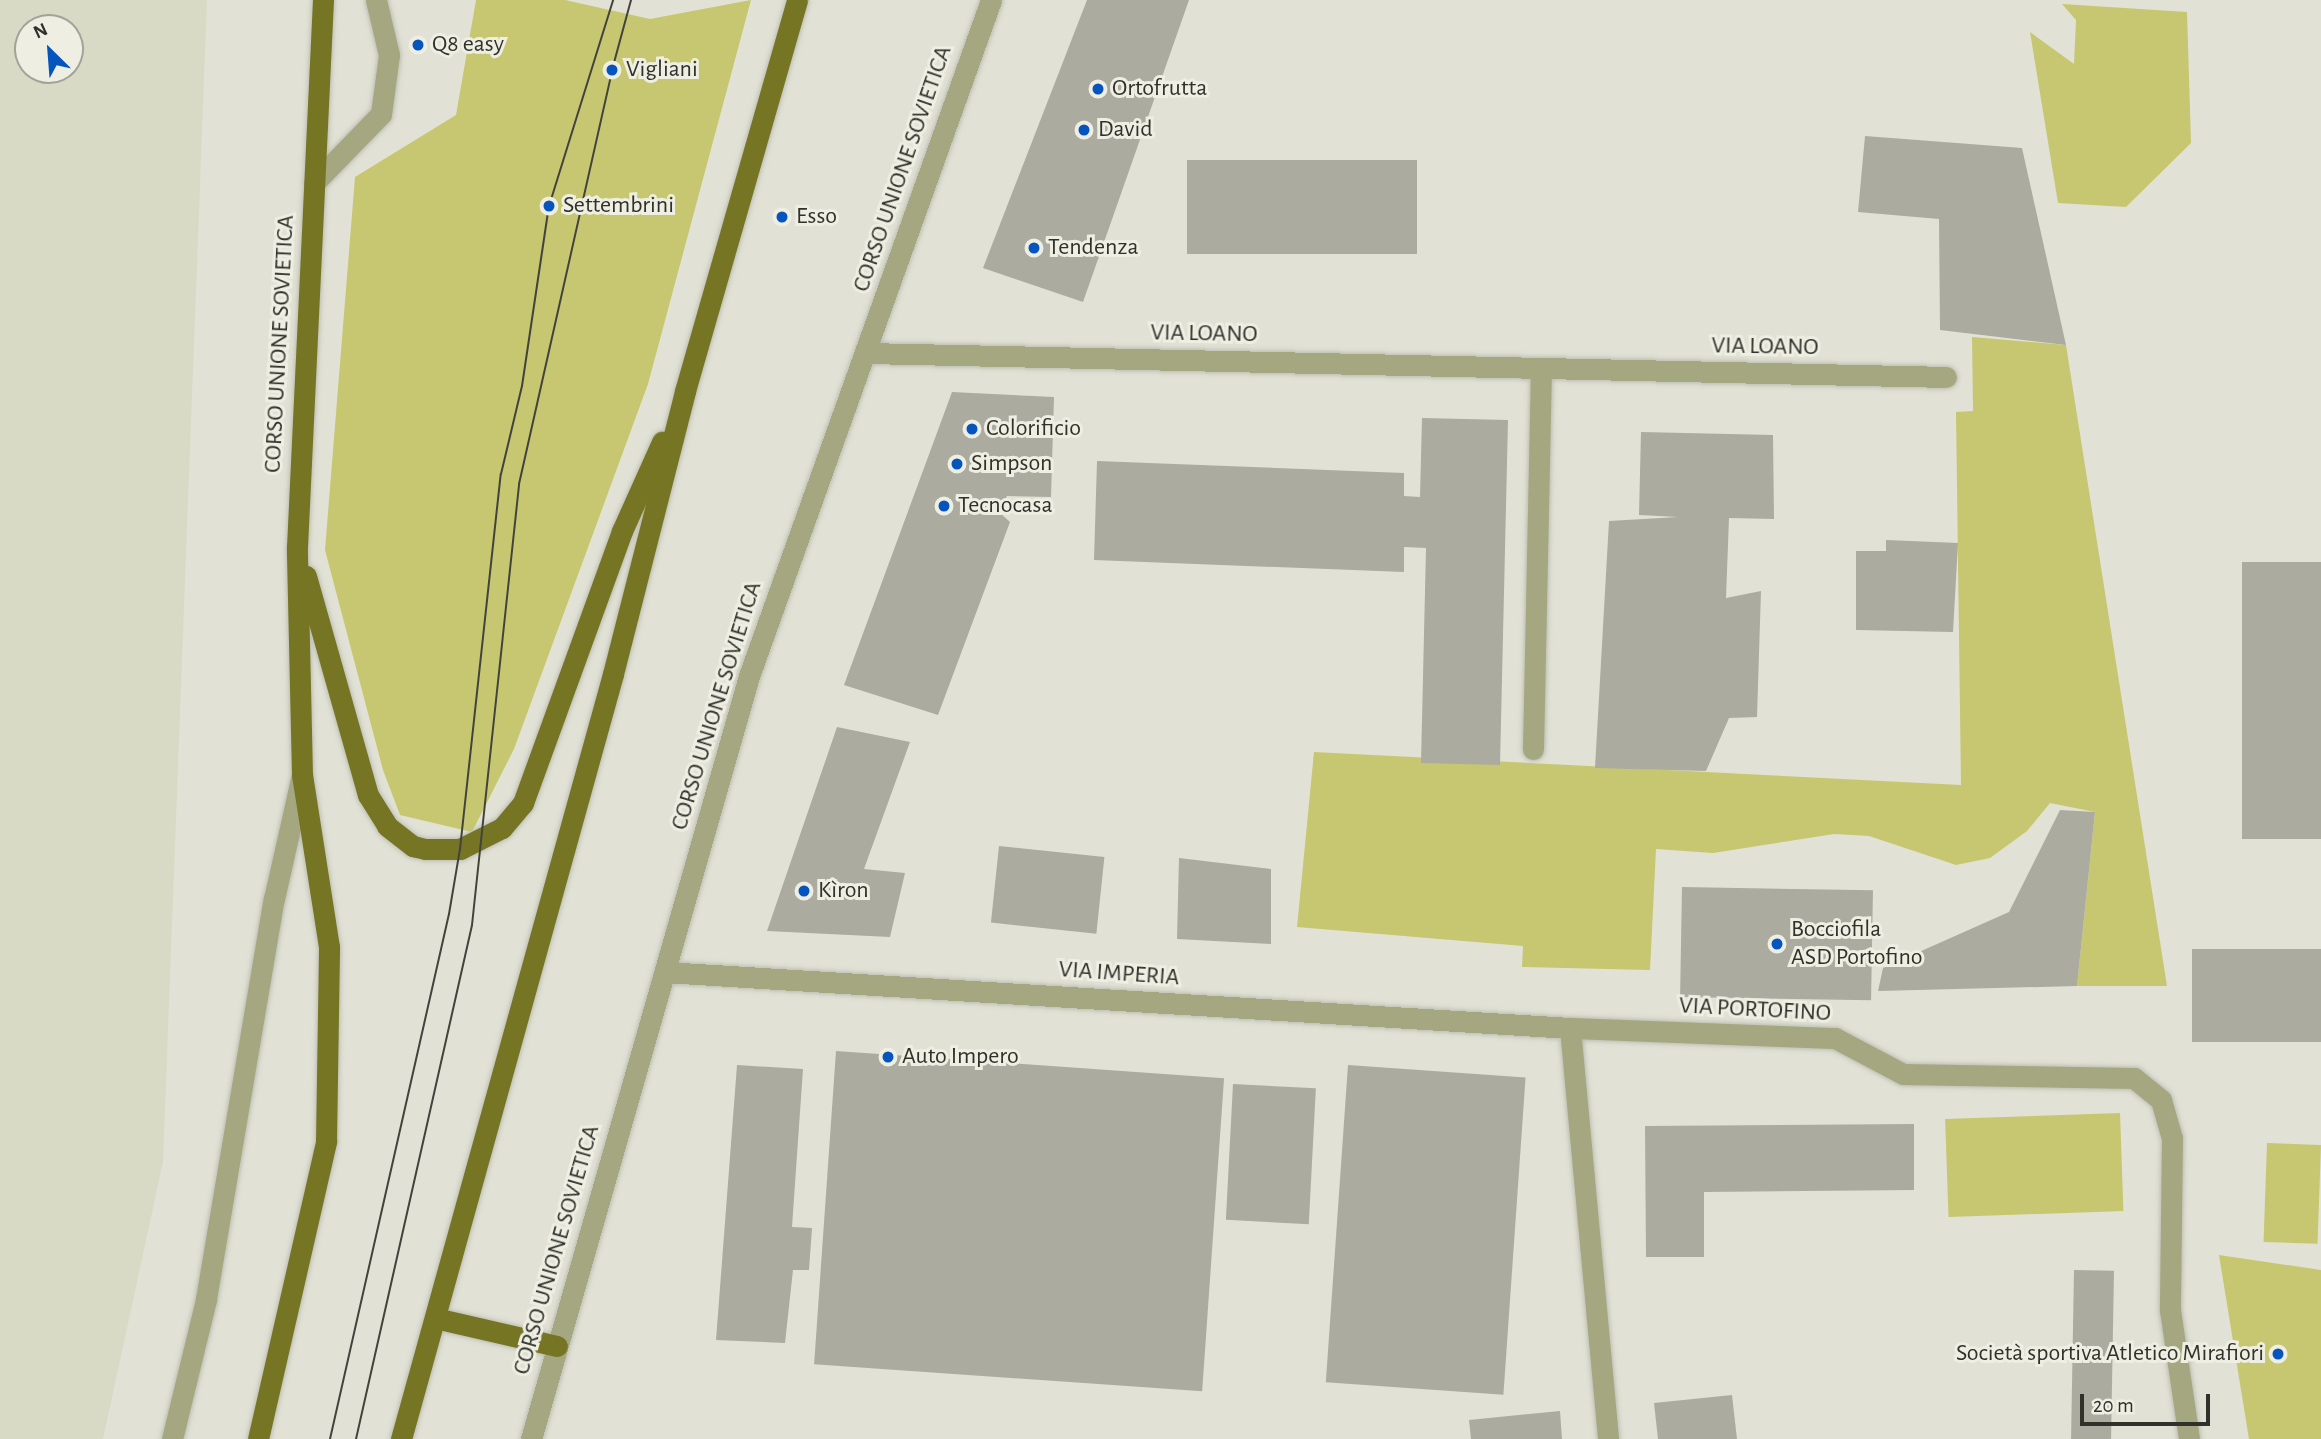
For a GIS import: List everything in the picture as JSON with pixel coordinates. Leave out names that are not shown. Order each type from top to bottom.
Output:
[{"type":"main road","name":"CORSO UNIONE SOVIETICA","points":[[258,1439],[326,1141],[329,947],[302,775],[298,547],[323,0]]},
{"type":"main road","points":[[401,1439],[613,674],[685,391],[797,0]]},
{"type":"main road","points":[[298,547],[368,795],[387,826],[412,846],[425,849],[460,849],[483,840],[502,828],[523,803],[622,531],[685,391]]},
{"type":"main road","points":[[435,1318],[557,1346]]},
{"type":"street","points":[[314,183],[381,114],[389,55],[376,0]]},
{"type":"street","name":"CORSO UNIONE SOVIETICA","points":[[531,1439],[749,676],[991,0]]},
{"type":"street","name":"VIA LOANO","points":[[866,353],[1946,377]]},
{"type":"street","points":[[1534,750],[1541,368]]},
{"type":"street","name":"CORSO UNIONE SOVIETICA","points":[[172,1439],[206,1299],[274,899],[302,775]]},
{"type":"street","name":"VIA IMPERIA","points":[[665,972],[1570,1028]]},
{"type":"street","points":[[1570,1028],[1608,1439]]},
{"type":"street","name":"VIA PORTOFINO","points":[[1570,1028],[1835,1038],[1903,1074],[2134,1078],[2161,1100],[2172,1138],[2170,1310],[2189,1439]]},
{"type":"shaded area","points":[[0,0],[207,0],[163,1162],[103,1439],[0,1439]]},
{"type":"shaded area","points":[[476,0],[565,0],[650,19],[751,0],[648,384],[514,749],[472,832],[400,815],[383,770],[325,550],[355,177],[456,115]]},
{"type":"shaded area","points":[[2062,4],[2187,12],[2191,143],[2126,207],[2058,203],[2030,32],[2074,64],[2076,20]]},
{"type":"shaded area","points":[[1972,337],[2066,345],[2167,986],[2077,986],[2095,812],[2050,803],[2027,831],[1990,858],[1956,865],[1869,836],[1834,834],[1713,853],[1656,849],[1650,970],[1522,967],[1523,946],[1297,927],[1314,752],[1961,785],[1956,412],[1973,411]]},
{"type":"shaded area","points":[[2120,1113],[2123,1211],[1949,1217],[1945,1119]]},
{"type":"shaded area","points":[[2267,1143],[2321,1145],[2318,1244],[2264,1242]]},
{"type":"shaded area","name":"Società sportiva Atletico Mirafiori","points":[[2219,1255],[2321,1270],[2321,1439],[2249,1439]]},
{"type":"building","points":[[1087,0],[1189,0],[1083,302],[983,268]]},
{"type":"building","points":[[1865,136],[2022,148],[2066,345],[1940,330],[1939,219],[1858,212]]},
{"type":"building","points":[[1187,160],[1417,160],[1417,254],[1187,254]]},
{"type":"building","points":[[952,392],[1054,397],[1051,497],[1007,496],[999,512],[1010,522],[938,715],[844,685]]},
{"type":"building","points":[[1422,418],[1508,420],[1500,765],[1421,763],[1426,548],[1404,547],[1404,572],[1094,560],[1097,461],[1404,473],[1404,496],[1420,497]]},
{"type":"building","points":[[1641,432],[1773,435],[1774,519],[1729,518],[1726,598],[1761,591],[1757,717],[1729,718],[1706,771],[1595,768],[1609,521],[1678,517],[1639,515]]},
{"type":"building","points":[[1886,540],[1958,543],[1953,632],[1856,630],[1856,551],[1886,551]]},
{"type":"building","points":[[2242,562],[2321,562],[2321,839],[2242,839]]},
{"type":"building","points":[[837,727],[910,742],[864,869],[905,873],[890,937],[767,931]]},
{"type":"building","points":[[2060,810],[2095,812],[2077,986],[1878,991],[1883,968],[2009,912]]},
{"type":"building","points":[[999,846],[1104,857],[1096,934],[991,923]]},
{"type":"building","points":[[1179,858],[1271,869],[1271,944],[1177,939]]},
{"type":"building","name":"Bocciofila ASD Portofino","points":[[1682,887],[1873,890],[1871,1000],[1680,997]]},
{"type":"building","points":[[2192,949],[2321,949],[2321,1042],[2192,1042]]},
{"type":"building","points":[[836,1051],[1224,1078],[1202,1391],[814,1364]]},
{"type":"building","points":[[737,1065],[803,1069],[792,1227],[812,1228],[809,1270],[793,1270],[785,1343],[716,1340]]},
{"type":"building","points":[[1348,1065],[1526,1077],[1503,1395],[1326,1382]]},
{"type":"building","points":[[1233,1084],[1316,1088],[1309,1224],[1226,1220]]},
{"type":"building","points":[[1914,1124],[1914,1190],[1704,1192],[1704,1257],[1646,1257],[1645,1126]]},
{"type":"building","points":[[2074,1270],[2114,1271],[2111,1439],[2071,1439]]},
{"type":"building","points":[[1732,1395],[1737,1439],[1658,1439],[1654,1403]]},
{"type":"building","points":[[1560,1411],[1562,1439],[1471,1439],[1469,1420]]},
{"type":"tram line","points":[[330,1439],[449,914],[460,849],[501,474],[522,386],[549,206],[613,0]]},
{"type":"tram line","points":[[356,1439],[472,925],[519,484],[612,70],[631,0]]},
{"type":"place","name":"Q8 easy","points":[[418,45]]},
{"type":"place","name":"Vigliani","points":[[612,70]]},
{"type":"place","name":"Ortofrutta","points":[[1098,89]]},
{"type":"place","name":"David","points":[[1084,130]]},
{"type":"place","name":"Settembrini","points":[[549,206]]},
{"type":"place","name":"Esso","points":[[782,217]]},
{"type":"place","name":"Tendenza","points":[[1034,248]]},
{"type":"place","name":"Colorificio","points":[[972,429]]},
{"type":"place","name":"Simpson","points":[[957,464]]},
{"type":"place","name":"Tecnocasa","points":[[944,506]]},
{"type":"place","name":"Kìron","points":[[804,891]]},
{"type":"place","name":"Bocciofila ASD Portofino","points":[[1777,944]]},
{"type":"place","name":"Auto Impero","points":[[888,1057]]},
{"type":"place","name":"Società sportiva Atletico Mirafiori","points":[[2278,1354]]}]
